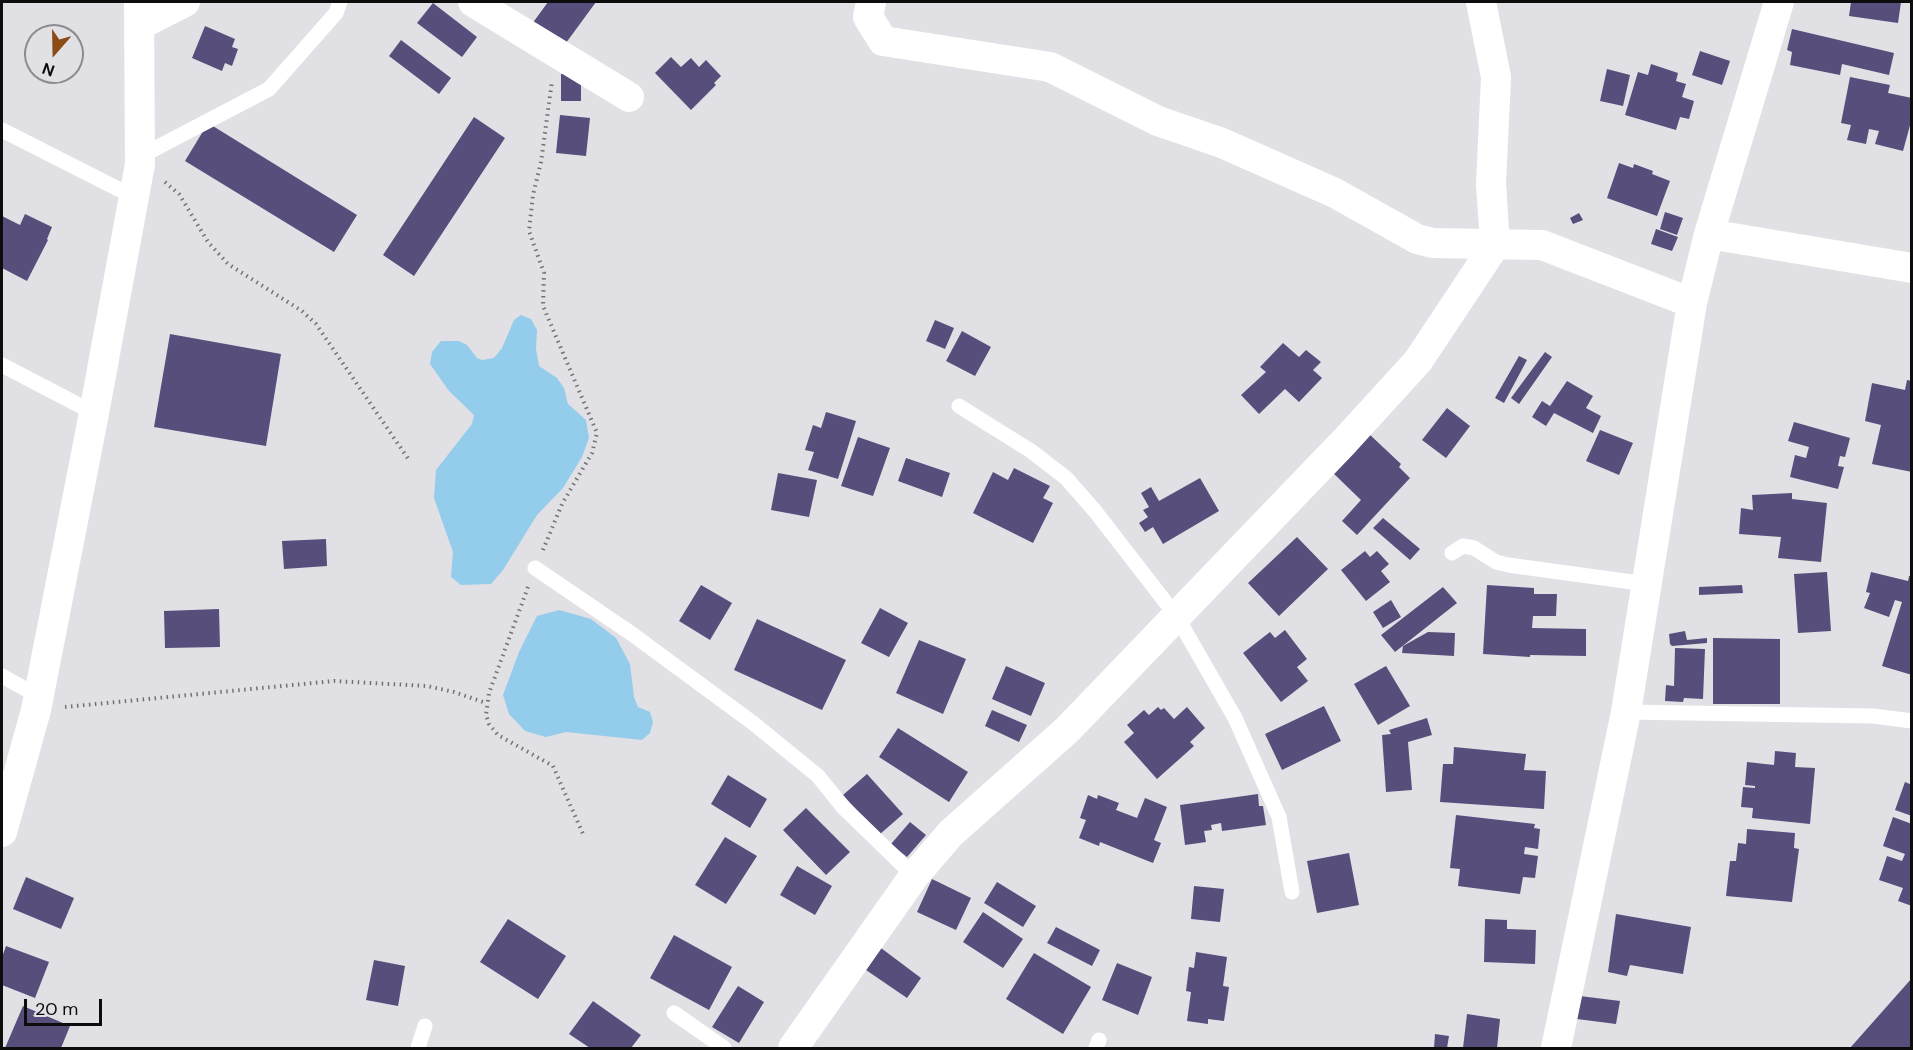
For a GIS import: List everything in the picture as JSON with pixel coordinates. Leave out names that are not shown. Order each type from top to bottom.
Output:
[{"type":"street","points":[[2,832],[37,703],[134,197],[140,160],[139,13],[185,2]]},
{"type":"street","points":[[473,2],[629,97]]},
{"type":"street","points":[[871,2],[868,17],[883,41],[1050,67],[1158,121],[1222,143],[1326,189],[1417,239],[1433,243],[1542,245],[1692,303]]},
{"type":"street","points":[[793,1048],[914,876],[951,833],[1066,730],[1345,441],[1418,361],[1495,245],[1491,184],[1496,77],[1481,2]]},
{"type":"street","points":[[1556,1048],[1626,712],[1692,303],[1709,234],[1779,2]]},
{"type":"street","points":[[1709,234],[1911,268]]},
{"type":"lane","points":[[140,160],[269,89],[336,13],[340,2]]},
{"type":"lane","points":[[2,130],[134,197]]},
{"type":"lane","points":[[2,365],[94,414]]},
{"type":"lane","points":[[959,406],[1031,451],[1066,478],[1095,511],[1176,617],[1235,718],[1279,817],[1293,892]]},
{"type":"lane","points":[[1452,553],[1463,546],[1474,548],[1496,562],[1509,566],[1647,584]]},
{"type":"lane","points":[[535,568],[633,634],[800,761],[818,776],[843,807],[914,876]]},
{"type":"lane","points":[[2,676],[37,703]]},
{"type":"lane","points":[[1626,712],[1873,716],[1911,721]]},
{"type":"lane","points":[[674,1013],[724,1048]]},
{"type":"lane","points":[[418,1048],[425,1026]]},
{"type":"path","points":[[556,53],[541,162],[532,195],[529,231],[544,273],[543,306],[597,433],[592,453],[562,504],[535,568],[486,703],[489,724],[498,735],[553,766],[583,834]]},
{"type":"path","points":[[140,160],[179,194],[208,242],[228,264],[302,311],[316,324],[409,460]]},
{"type":"path","points":[[37,703],[334,681],[427,686],[486,703]]},
{"type":"water","points":[[521,315],[531,319],[537,330],[536,349],[539,366],[557,378],[564,388],[568,404],[586,420],[589,438],[582,457],[563,488],[537,515],[503,570],[491,584],[461,585],[451,577],[453,552],[434,498],[436,470],[472,424],[474,415],[449,391],[430,364],[432,352],[441,341],[459,341],[467,345],[477,358],[482,360],[494,358],[502,348],[514,320]]},
{"type":"water","points":[[559,610],[591,619],[616,638],[630,664],[634,697],[638,707],[650,712],[653,722],[650,733],[642,740],[566,732],[546,737],[525,731],[509,714],[503,695],[519,652],[537,616]]},
{"type":"building","points":[[548,2],[596,2],[563,47],[532,24]]},
{"type":"building","points":[[1851,2],[1901,2],[1898,23],[1849,16]]},
{"type":"building","points":[[433,3],[477,37],[462,57],[417,23]]},
{"type":"building","points":[[205,26],[235,39],[232,47],[238,49],[232,66],[225,63],[222,71],[192,58]]},
{"type":"building","points":[[1792,29],[1894,53],[1889,75],[1842,64],[1840,75],[1790,65],[1792,52],[1787,50]]},
{"type":"building","points":[[401,40],[451,78],[439,94],[389,56]]},
{"type":"building","points":[[1700,51],[1730,61],[1722,85],[1692,75]]},
{"type":"building","points":[[671,57],[681,67],[691,58],[699,67],[706,60],[721,76],[714,83],[716,85],[691,110],[655,73]]},
{"type":"building","points":[[1651,64],[1678,73],[1676,81],[1686,84],[1682,97],[1694,101],[1689,119],[1680,117],[1676,130],[1625,115],[1638,72],[1648,75]]},
{"type":"building","points":[[1607,69],[1630,75],[1623,106],[1600,101]]},
{"type":"building","points":[[561,74],[581,74],[581,101],[561,101]]},
{"type":"building","points":[[1850,77],[1890,85],[1888,93],[1912,98],[1912,118],[1903,151],[1875,144],[1879,131],[1869,129],[1866,144],[1847,140],[1851,125],[1841,123]]},
{"type":"building","points":[[560,115],[590,118],[586,156],[556,153]]},
{"type":"building","points":[[474,117],[505,138],[414,276],[383,255]]},
{"type":"building","points":[[208,123],[357,215],[334,252],[185,161]]},
{"type":"building","points":[[1619,163],[1633,168],[1634,164],[1670,181],[1657,216],[1607,198]]},
{"type":"building","points":[[1665,212],[1683,218],[1677,235],[1660,229]]},
{"type":"building","points":[[1579,213],[1583,220],[1573,224],[1570,218]]},
{"type":"building","points":[[25,214],[52,227],[48,240],[27,281],[2,268],[2,216],[20,225]]},
{"type":"building","points":[[1656,229],[1678,237],[1672,251],[1651,244]]},
{"type":"building","points":[[935,320],[954,328],[945,349],[926,341]]},
{"type":"building","points":[[962,331],[991,347],[975,376],[946,361]]},
{"type":"building","points":[[170,334],[281,354],[266,446],[154,427]]},
{"type":"building","points":[[1283,343],[1299,357],[1306,350],[1321,362],[1313,370],[1322,378],[1299,402],[1285,389],[1259,414],[1241,395],[1266,372],[1260,367]]},
{"type":"building","points":[[1545,352],[1552,357],[1519,404],[1511,398]]},
{"type":"building","points":[[1519,356],[1527,360],[1504,403],[1495,398]]},
{"type":"building","points":[[1907,380],[1912,381],[1912,472],[1872,464],[1881,425],[1865,421],[1872,383],[1905,390]]},
{"type":"building","points":[[1567,381],[1593,396],[1586,408],[1601,416],[1593,433],[1554,413],[1546,426],[1532,417],[1542,401],[1550,406]]},
{"type":"building","points":[[1447,408],[1470,426],[1446,458],[1422,440]]},
{"type":"building","points":[[826,412],[856,421],[838,479],[808,470],[814,452],[805,450],[813,425],[821,428]]},
{"type":"building","points":[[1794,422],[1850,438],[1845,457],[1840,456],[1838,466],[1844,467],[1838,489],[1790,477],[1795,455],[1806,458],[1809,447],[1788,441]]},
{"type":"building","points":[[1600,430],[1633,443],[1619,475],[1586,461]]},
{"type":"building","points":[[1368,433],[1401,464],[1399,467],[1410,478],[1357,535],[1342,521],[1361,500],[1331,471]]},
{"type":"building","points":[[858,437],[890,448],[873,496],[841,486]]},
{"type":"building","points":[[906,458],[950,473],[942,497],[898,481]]},
{"type":"building","points":[[1014,468],[1050,486],[1043,498],[1053,503],[1033,543],[973,513],[993,472],[1008,480]]},
{"type":"building","points":[[778,473],[817,480],[809,517],[771,510]]},
{"type":"building","points":[[1200,478],[1219,511],[1163,544],[1153,527],[1145,532],[1139,523],[1148,517],[1143,510],[1149,507],[1141,493],[1151,487],[1159,501]]},
{"type":"building","points":[[1792,493],[1792,499],[1827,503],[1821,562],[1778,558],[1781,537],[1739,534],[1741,508],[1753,510],[1752,495]]},
{"type":"building","points":[[1383,518],[1420,549],[1410,560],[1373,528]]},
{"type":"building","points":[[1297,537],[1328,569],[1279,616],[1248,583]]},
{"type":"building","points":[[326,539],[327,566],[284,569],[282,541]]},
{"type":"building","points":[[1365,551],[1370,557],[1377,551],[1389,564],[1381,571],[1390,582],[1366,601],[1341,570]]},
{"type":"building","points":[[1827,572],[1831,631],[1798,633],[1794,574]]},
{"type":"building","points":[[1871,572],[1908,581],[1909,576],[1912,576],[1912,675],[1882,666],[1902,602],[1895,600],[1889,617],[1864,608],[1870,593],[1866,592]]},
{"type":"building","points":[[701,585],[732,603],[710,640],[679,621]]},
{"type":"building","points":[[1487,585],[1534,588],[1534,594],[1557,594],[1556,616],[1533,616],[1532,628],[1586,629],[1586,656],[1530,655],[1530,657],[1483,654]]},
{"type":"building","points":[[1742,585],[1743,593],[1699,595],[1699,587]]},
{"type":"building","points":[[1443,587],[1457,603],[1395,652],[1381,635]]},
{"type":"building","points":[[1391,600],[1401,617],[1383,628],[1373,612]]},
{"type":"building","points":[[880,608],[908,623],[889,657],[861,643]]},
{"type":"building","points":[[219,609],[220,647],[165,648],[164,611]]},
{"type":"building","points":[[757,619],[846,660],[822,710],[734,670]]},
{"type":"building","points":[[1285,630],[1307,659],[1297,667],[1308,681],[1281,702],[1243,653],[1270,632],[1275,638]]},
{"type":"building","points":[[1685,631],[1687,640],[1707,638],[1707,643],[1672,646],[1670,644],[1669,634]]},
{"type":"building","points":[[1428,632],[1455,633],[1454,656],[1402,653],[1403,646]]},
{"type":"building","points":[[1713,638],[1780,639],[1780,704],[1713,704]]},
{"type":"building","points":[[919,640],[966,659],[943,714],[896,693]]},
{"type":"building","points":[[1675,648],[1705,649],[1703,699],[1684,698],[1683,702],[1665,701],[1666,685],[1674,686]]},
{"type":"building","points":[[1006,666],[1045,683],[1031,716],[992,699]]},
{"type":"building","points":[[1386,666],[1410,706],[1378,725],[1354,684]]},
{"type":"building","points":[[1324,706],[1341,741],[1282,770],[1265,734]]},
{"type":"building","points":[[1158,707],[1161,710],[1164,708],[1174,719],[1187,707],[1205,728],[1190,742],[1194,746],[1157,779],[1124,742],[1134,733],[1127,725],[1144,710],[1149,715]]},
{"type":"building","points":[[992,710],[1027,725],[1019,742],[985,726]]},
{"type":"building","points":[[1427,718],[1432,735],[1408,742],[1412,790],[1386,792],[1382,735],[1391,734],[1389,730]]},
{"type":"building","points":[[898,728],[968,772],[949,802],[879,757]]},
{"type":"building","points":[[1454,747],[1526,754],[1524,770],[1546,771],[1544,809],[1440,802],[1443,764],[1453,764]]},
{"type":"building","points":[[1775,751],[1796,753],[1795,767],[1815,768],[1810,824],[1752,818],[1753,808],[1741,807],[1743,787],[1755,788],[1755,786],[1745,785],[1747,762],[1774,765]]},
{"type":"building","points":[[867,774],[903,814],[879,835],[843,795]]},
{"type":"building","points":[[728,775],[767,799],[750,828],[711,804]]},
{"type":"building","points":[[1905,782],[1912,785],[1912,816],[1895,810]]},
{"type":"building","points":[[1258,794],[1259,806],[1263,806],[1266,825],[1222,831],[1221,823],[1211,825],[1212,830],[1204,831],[1206,842],[1185,845],[1180,805]]},
{"type":"building","points":[[1088,795],[1097,799],[1098,795],[1119,803],[1116,810],[1137,818],[1145,798],[1167,807],[1154,840],[1161,843],[1153,863],[1100,842],[1099,846],[1079,838],[1086,820],[1080,818]]},
{"type":"building","points":[[806,808],[850,852],[826,875],[783,830]]},
{"type":"building","points":[[1456,815],[1535,824],[1534,828],[1540,829],[1538,849],[1525,847],[1524,854],[1538,856],[1535,878],[1523,877],[1520,894],[1458,886],[1460,869],[1450,868]]},
{"type":"building","points":[[1893,817],[1912,824],[1912,906],[1898,901],[1903,888],[1879,880],[1887,856],[1902,861],[1905,854],[1883,846]]},
{"type":"building","points":[[910,822],[926,835],[907,857],[891,844]]},
{"type":"building","points":[[1747,829],[1795,833],[1794,848],[1799,849],[1792,902],[1726,896],[1730,861],[1736,861],[1738,843],[1746,844]]},
{"type":"building","points":[[725,837],[757,856],[726,904],[695,885]]},
{"type":"building","points":[[1349,853],[1359,905],[1317,913],[1307,861]]},
{"type":"building","points":[[797,866],[832,886],[815,915],[780,895]]},
{"type":"building","points":[[26,877],[74,898],[61,929],[13,909]]},
{"type":"building","points":[[932,879],[971,898],[956,930],[917,912]]},
{"type":"building","points":[[997,882],[1036,906],[1023,927],[984,903]]},
{"type":"building","points":[[1194,886],[1224,889],[1220,922],[1191,919]]},
{"type":"building","points":[[983,912],[1023,939],[1003,968],[963,942]]},
{"type":"building","points":[[1616,914],[1691,927],[1683,974],[1630,965],[1627,976],[1608,972]]},
{"type":"building","points":[[508,919],[566,956],[538,999],[480,962]]},
{"type":"building","points":[[1485,919],[1507,920],[1507,929],[1536,930],[1535,964],[1484,962]]},
{"type":"building","points":[[1056,927],[1100,950],[1092,966],[1047,943]]},
{"type":"building","points":[[674,935],[732,967],[709,1010],[650,978]]},
{"type":"building","points":[[6,946],[49,962],[35,998],[2,985],[2,957]]},
{"type":"building","points":[[881,948],[921,978],[907,998],[866,970]]},
{"type":"building","points":[[1196,952],[1227,957],[1223,986],[1229,987],[1224,1021],[1208,1019],[1208,1024],[1187,1021],[1191,992],[1186,991],[1189,967],[1194,968]]},
{"type":"building","points":[[1034,953],[1091,987],[1063,1034],[1006,999]]},
{"type":"building","points":[[374,960],[405,966],[398,1006],[366,1000]]},
{"type":"building","points":[[1117,963],[1152,977],[1138,1015],[1102,1000]]},
{"type":"building","points":[[1912,978],[1912,1048],[1850,1048]]},
{"type":"building","points":[[738,986],[764,1002],[739,1043],[712,1027]]},
{"type":"building","points":[[1580,996],[1620,1001],[1616,1024],[1577,1019]]},
{"type":"building","points":[[593,1001],[641,1035],[631,1048],[590,1048],[569,1034]]},
{"type":"building","points":[[23,1006],[70,1026],[61,1048],[5,1048]]},
{"type":"building","points":[[1467,1014],[1500,1019],[1497,1048],[1463,1048]]},
{"type":"building","points":[[1435,1034],[1449,1036],[1447,1048],[1434,1048]]}]
